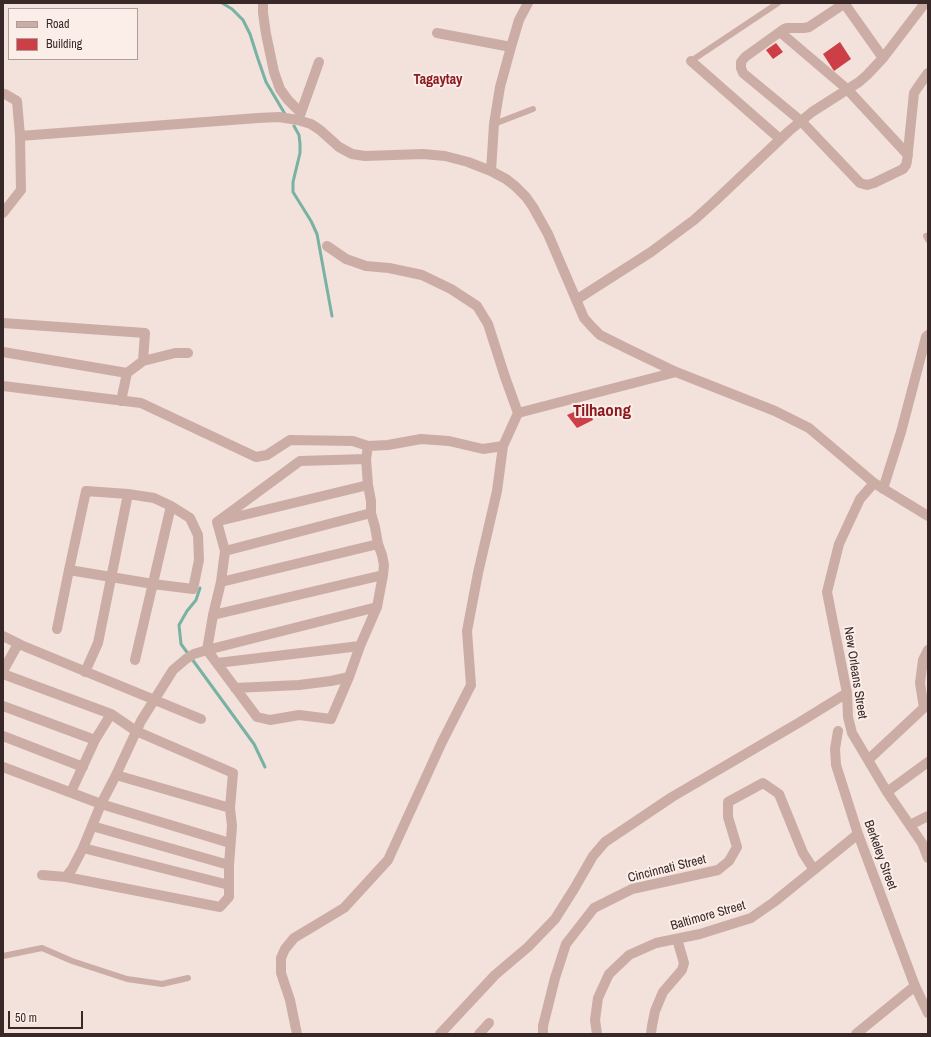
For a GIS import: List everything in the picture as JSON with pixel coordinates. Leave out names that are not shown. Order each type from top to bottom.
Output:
[{"type":"street","points":[[263,3],[266,34],[274,72],[280,89],[299,116],[320,130],[339,147],[352,154],[365,156],[423,154],[438,155],[468,162],[506,179],[526,196],[533,207],[548,234],[584,318],[600,335],[676,372],[775,410],[809,428],[874,483],[928,516]]},
{"type":"street","points":[[491,171],[494,124],[500,87],[510,47],[519,20],[528,3]]},
{"type":"street","points":[[883,58],[845,3],[809,27],[787,28],[780,32],[746,57],[741,62],[741,68],[744,73],[801,121],[860,183],[870,185],[903,169],[906,166],[914,93],[928,73]]},
{"type":"street","points":[[576,300],[651,252],[694,220],[801,121],[867,75],[883,58],[926,3]]},
{"type":"street","points":[[780,32],[847,89],[908,154]]},
{"type":"street","points":[[437,33],[510,47]]},
{"type":"street","points":[[299,116],[320,62]]},
{"type":"street","points":[[691,62],[780,139]]},
{"type":"street","points":[[3,94],[17,101],[20,136],[21,190],[3,214]]},
{"type":"street","points":[[20,136],[299,116]]},
{"type":"street","points":[[297,1034],[290,1000],[281,973],[282,958],[285,949],[294,938],[344,908],[388,860],[442,742],[471,685],[467,631],[478,573],[497,491],[503,446],[518,413],[488,324],[477,306],[451,289],[422,275],[389,268],[366,266],[346,259],[327,246]]},
{"type":"street","points":[[3,323],[145,333],[143,361]]},
{"type":"street","points":[[884,489],[901,432],[926,337],[928,335]]},
{"type":"street","points":[[3,352],[127,373]]},
{"type":"street","points":[[120,401],[127,373],[143,361],[175,353],[188,353]]},
{"type":"street","points":[[518,413],[676,372]]},
{"type":"street","points":[[3,386],[141,404],[256,457],[267,455],[290,440],[352,441],[368,446],[388,445],[421,439],[449,441],[483,450],[503,446]]},
{"type":"street","points":[[217,522],[225,551],[221,582],[207,650],[257,717],[270,720],[299,715],[330,719],[349,677],[360,646],[377,607],[383,576],[384,565],[372,514],[368,485],[366,459],[368,446]]},
{"type":"street","points":[[217,522],[300,461],[366,459]]},
{"type":"street","name":"New Orleans Street","points":[[874,483],[860,499],[839,544],[827,592],[847,693],[848,717],[852,733],[887,792],[922,843],[928,858]]},
{"type":"street","points":[[217,522],[368,485]]},
{"type":"street","points":[[57,629],[69,570],[86,491],[128,494],[154,498],[171,506],[190,518],[198,535],[199,560],[193,589],[69,570]]},
{"type":"street","points":[[85,672],[98,643],[128,494]]},
{"type":"street","points":[[135,660],[171,506]]},
{"type":"street","points":[[225,551],[372,514]]},
{"type":"street","points":[[221,582],[378,544]]},
{"type":"street","points":[[213,615],[383,576]]},
{"type":"street","points":[[66,877],[83,848],[101,804],[143,717],[173,670],[190,657],[207,650],[377,607]]},
{"type":"street","points":[[3,636],[18,644],[85,672],[201,718]]},
{"type":"street","points":[[3,671],[18,644]]},
{"type":"street","points":[[217,663],[360,646]]},
{"type":"street","points":[[868,760],[926,706],[920,683],[923,660],[928,650]]},
{"type":"street","points":[[3,674],[111,714],[136,731],[233,773],[230,808],[232,826],[228,865],[229,897],[220,907],[66,877],[42,875]]},
{"type":"street","points":[[235,688],[299,685],[349,677]]},
{"type":"street","points":[[440,1034],[495,975],[528,947],[554,919],[574,889],[593,856],[605,842],[672,797],[847,693]]},
{"type":"street","points":[[3,706],[95,740]]},
{"type":"street","points":[[71,792],[95,740],[111,714]]},
{"type":"street","name":"Berkeley Street","points":[[838,731],[835,749],[836,765],[858,834],[915,986],[928,1013]]},
{"type":"street","points":[[3,736],[83,767]]},
{"type":"street","points":[[887,792],[928,762]]},
{"type":"street","points":[[3,767],[101,804],[230,843]]},
{"type":"street","points":[[116,775],[230,808]]},
{"type":"street","name":"Cincinnati Street","points":[[543,1034],[543,1026],[555,978],[566,944],[594,908],[632,889],[718,870],[729,861],[737,847],[728,817],[728,802],[763,783],[779,794],[803,853],[814,870]]},
{"type":"street","points":[[910,825],[928,816]]},
{"type":"street","points":[[92,826],[228,865]]},
{"type":"street","name":"Baltimore Street","points":[[597,1034],[595,1020],[598,998],[609,974],[629,955],[656,943],[700,934],[751,918],[774,902],[858,834]]},
{"type":"street","points":[[83,848],[229,885]]},
{"type":"street","points":[[652,1034],[655,1011],[663,992],[682,970],[684,963],[677,939]]},
{"type":"street","points":[[856,1034],[915,986]]},
{"type":"street","points":[[479,1034],[489,1023]]},
{"type":"lane","points":[[691,62],[778,3]]},
{"type":"lane","points":[[494,124],[533,109]]},
{"type":"lane","points":[[3,956],[42,948],[72,961],[127,979],[162,984],[188,978]]},
{"type":"building","points":[[840,42],[851,59],[834,71],[823,54]]},
{"type":"building","points":[[776,43],[783,52],[773,59],[766,50]]},
{"type":"building","points":[[588,406],[593,420],[577,428],[567,415]]},
{"type":"waterway","points":[[222,3],[232,9],[243,20],[250,34],[266,82],[285,114]]},
{"type":"waterway","points":[[294,126],[299,135],[300,153],[293,182],[293,192],[311,221],[317,234],[332,316]]},
{"type":"waterway","points":[[200,588],[196,600],[187,611],[179,625],[181,644],[254,744],[265,767]]},
{"type":"district","name":"Tagaytay","points":[[438,80]]},
{"type":"district","name":"Tilhaong","points":[[602,411]]}]
